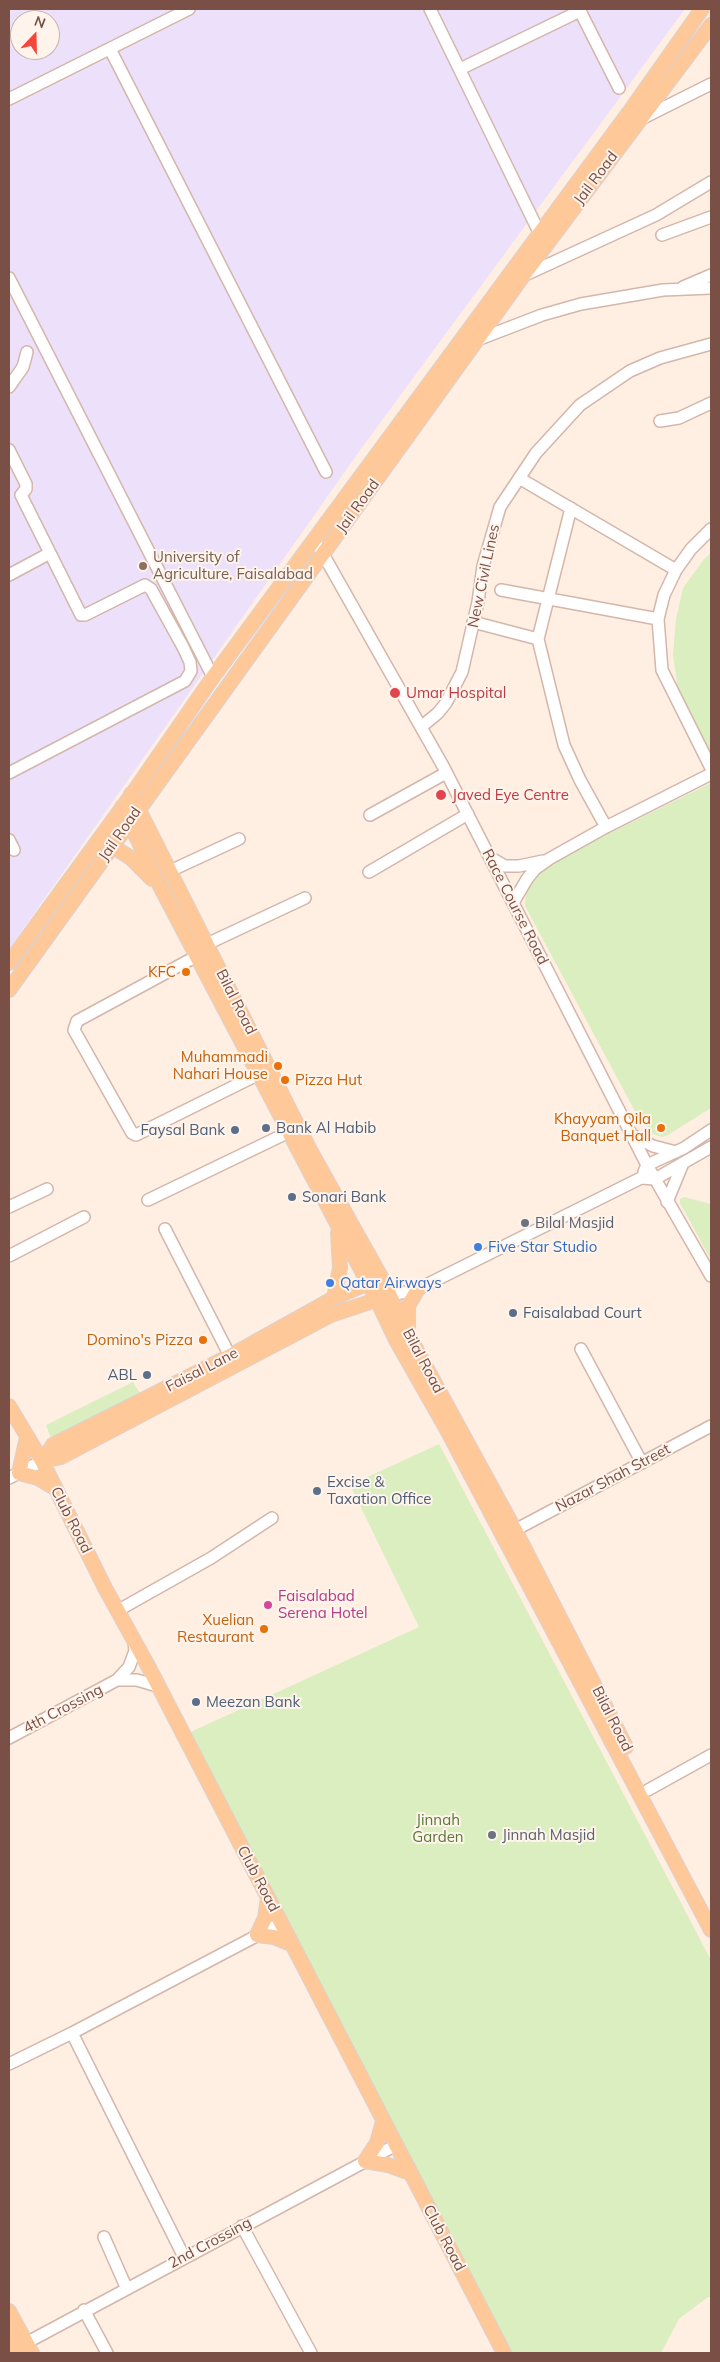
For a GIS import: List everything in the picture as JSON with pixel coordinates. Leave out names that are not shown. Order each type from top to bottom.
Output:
[{"type":"main road","name":"Jail Road","points":[[9,963],[213,677],[702,9]]},
{"type":"main road","name":"Jail Road","points":[[9,990],[138,808],[523,276],[711,25]]},
{"type":"main road","name":"Bilal Road","points":[[131,794],[311,1152],[381,1277],[383,1297],[446,1428],[711,1930]]},
{"type":"main road","name":"Bilal Road","points":[[122,807],[161,888],[368,1283],[383,1297]]},
{"type":"main road","points":[[112,846],[131,858],[161,888]]},
{"type":"main road","points":[[334,1298],[340,1268],[337,1224]]},
{"type":"main road","name":"Faisal Lane","points":[[42,1461],[53,1445],[230,1356],[334,1298],[381,1277]]},
{"type":"main road","points":[[360,1304],[403,1338],[408,1306],[418,1289]]},
{"type":"main road","name":"Faisal Lane","points":[[42,1461],[61,1457],[331,1315],[383,1297]]},
{"type":"main road","name":"Bilal Road","points":[[403,1338],[515,1530],[711,1912]]},
{"type":"main road","name":"Club Road","points":[[9,1406],[42,1461],[117,1611],[281,1923],[500,2350]]},
{"type":"main road","points":[[27,1437],[14,1476],[38,1478],[55,1489]]},
{"type":"main road","points":[[268,1898],[265,1918],[257,1935],[274,1937],[291,1944]]},
{"type":"main road","points":[[383,2121],[377,2143],[365,2161],[388,2165],[410,2173]]},
{"type":"main road","points":[[9,2311],[25,2350]]},
{"type":"main road","points":[[9,2336],[25,2350]]},
{"type":"street","points":[[9,100],[189,9]]},
{"type":"street","points":[[430,9],[539,232]]},
{"type":"street","points":[[460,69],[579,10],[619,88]]},
{"type":"street","points":[[110,49],[326,472]]},
{"type":"street","points":[[640,120],[711,84]]},
{"type":"street","points":[[523,276],[656,215],[711,182]]},
{"type":"street","points":[[662,235],[711,217]]},
{"type":"street","points":[[677,289],[711,275]]},
{"type":"street","points":[[9,278],[213,677]]},
{"type":"street","points":[[477,340],[542,315],[581,304],[677,289],[711,288]]},
{"type":"street","name":"New Civil Lines","points":[[421,727],[438,713],[450,696],[462,672],[491,535],[500,507],[556,429],[580,405],[630,371],[660,358],[711,344]]},
{"type":"street","points":[[9,387],[23,367],[27,352]]},
{"type":"street","points":[[660,421],[679,418],[711,403]]},
{"type":"street","points":[[9,450],[26,484],[26,489],[21,495],[81,615],[85,615],[145,585],[152,589],[186,654],[191,671],[185,681],[9,772]]},
{"type":"street","points":[[519,478],[676,570]]},
{"type":"street","points":[[571,508],[538,639],[564,745],[580,780],[606,827]]},
{"type":"street","points":[[711,529],[691,549],[676,570],[664,595],[658,619],[662,670],[711,768]]},
{"type":"street","name":"Race Course Road","points":[[315,540],[446,773],[647,1165],[711,1276]]},
{"type":"street","points":[[9,575],[50,553]]},
{"type":"street","points":[[501,590],[658,619]]},
{"type":"street","points":[[473,622],[538,639]]},
{"type":"street","points":[[370,816],[446,773]]},
{"type":"street","points":[[513,904],[527,878],[535,869],[549,859],[606,827],[711,774]]},
{"type":"street","points":[[369,872],[468,814]]},
{"type":"street","points":[[170,870],[240,839]]},
{"type":"street","points":[[491,858],[505,866],[519,866],[549,859]]},
{"type":"street","points":[[207,944],[305,898]]},
{"type":"street","points":[[197,956],[77,1021],[74,1030],[132,1133],[136,1135],[259,1074]]},
{"type":"street","points":[[641,1178],[647,1165],[676,1152],[711,1130]]},
{"type":"street","points":[[148,1200],[289,1132]]},
{"type":"street","points":[[632,1135],[653,1146],[676,1152]]},
{"type":"street","points":[[383,1297],[418,1289],[641,1178],[655,1179],[711,1147]]},
{"type":"street","points":[[667,1202],[683,1164]]},
{"type":"street","points":[[9,1207],[47,1189]]},
{"type":"street","points":[[9,1256],[84,1216]]},
{"type":"street","points":[[165,1229],[230,1356]]},
{"type":"street","points":[[581,1349],[642,1463]]},
{"type":"street","name":"Nazar Shah Street","points":[[515,1530],[711,1426]]},
{"type":"street","name":"Faisal Lane","points":[[14,1476],[42,1461]]},
{"type":"street","points":[[117,1611],[211,1558],[272,1518]]},
{"type":"street","points":[[117,1680],[129,1668],[133,1660],[134,1642]]},
{"type":"street","points":[[117,1680],[137,1680],[157,1686]]},
{"type":"street","name":"4th Crossing","points":[[9,1738],[117,1680]]},
{"type":"street","points":[[648,1790],[711,1755]]},
{"type":"street","points":[[9,2064],[281,1923]]},
{"type":"street","points":[[72,2033],[184,2256]]},
{"type":"street","name":"2nd Crossing","points":[[25,2350],[84,2310],[396,2145]]},
{"type":"street","points":[[242,2226],[311,2353]]},
{"type":"street","points":[[104,2237],[126,2287]]},
{"type":"street","points":[[84,2310],[107,2353]]},
{"type":"shaded area","name":"University of Agriculture, Faisalabad","points":[[9,9],[685,9],[363,446],[9,949]]},
{"type":"green space","points":[[711,553],[711,755],[678,690],[673,655],[676,619],[683,588],[704,559]]},
{"type":"green space","points":[[711,783],[711,1108],[662,1137],[653,1134],[636,1113],[525,906],[526,894],[529,882],[543,866]]},
{"type":"green space","points":[[684,1197],[711,1204],[711,1260],[680,1203],[680,1199]]},
{"type":"green space","points":[[133,1382],[140,1393],[51,1438],[46,1425]]},
{"type":"green space","name":"Jinnah Garden","points":[[439,1444],[711,1960],[711,2297],[708,2297],[679,2319],[661,2353],[512,2353],[184,1735],[419,1627],[350,1485]]},
{"type":"place","name":"University of Agriculture, Faisalabad","points":[[143,566]]},
{"type":"place","name":"Umar Hospital","points":[[395,693]]},
{"type":"place","name":"Javed Eye Centre","points":[[441,795]]},
{"type":"place","name":"KFC","points":[[186,972]]},
{"type":"place","name":"Muhammadi Nahari House","points":[[278,1066]]},
{"type":"place","name":"Pizza Hut","points":[[285,1080]]},
{"type":"place","name":"Bank Al Habib","points":[[266,1128]]},
{"type":"place","name":"Khayyam Qila Banquet Hall","points":[[661,1128]]},
{"type":"place","name":"Faysal Bank","points":[[235,1130]]},
{"type":"place","name":"Sonari Bank","points":[[292,1197]]},
{"type":"place","name":"Bilal Masjid","points":[[525,1223]]},
{"type":"place","name":"Five Star Studio","points":[[478,1247]]},
{"type":"place","name":"Qatar Airways","points":[[330,1283]]},
{"type":"place","name":"Faisalabad Court","points":[[513,1313]]},
{"type":"place","name":"Domino's Pizza","points":[[203,1340]]},
{"type":"place","name":"ABL","points":[[147,1375]]},
{"type":"place","name":"Excise & Taxation Office","points":[[317,1491]]},
{"type":"place","name":"Faisalabad Serena Hotel","points":[[268,1605]]},
{"type":"place","name":"Xuelian Restaurant","points":[[264,1629]]},
{"type":"place","name":"Meezan Bank","points":[[196,1702]]},
{"type":"place","name":"Jinnah Masjid","points":[[492,1835]]}]
